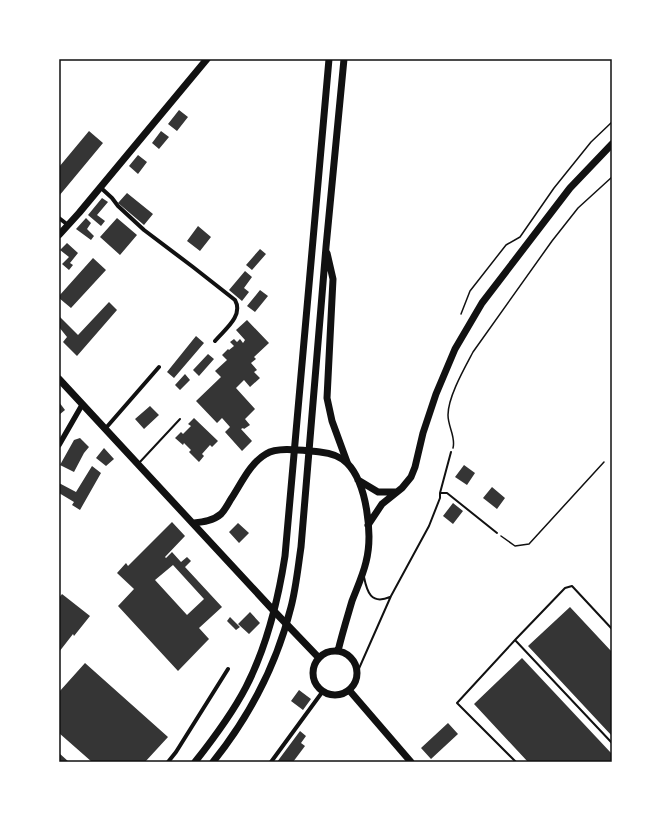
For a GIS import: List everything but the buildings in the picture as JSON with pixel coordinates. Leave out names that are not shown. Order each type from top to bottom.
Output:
[{"type":"main road","points":[[59,235],[207,59]]},
{"type":"main road","points":[[195,762],[221,728],[246,687],[266,638],[278,596],[285,556],[329,59]]},
{"type":"main road","points":[[212,762],[232,736],[249,709],[270,669],[280,644],[291,608],[301,547],[326,247],[344,59]]},
{"type":"main road","points":[[368,525],[382,504],[407,483],[411,477],[436,394],[455,349],[472,318],[570,188],[612,144]]},
{"type":"main road","points":[[326,247],[333,279],[327,398],[332,421],[347,462],[358,480],[365,502],[368,525],[367,560],[352,600],[338,651]]},
{"type":"main road","points":[[59,379],[319,658]]},
{"type":"main road","points":[[193,523],[209,520],[221,514],[254,464],[267,453],[282,450],[322,452],[338,457],[347,462]]},
{"type":"main road","points":[[358,480],[378,492],[396,492]]},
{"type":"main road","points":[[338,651],[349,656],[356,666],[357,673],[353,685],[349,690],[341,694],[334,694],[323,691],[315,681],[313,675],[319,658],[324,653],[338,651]]},
{"type":"main road","points":[[349,690],[411,762]]},
{"type":"street","points":[[99,187],[144,230],[235,300],[238,305],[236,316],[215,340]]},
{"type":"street","points":[[59,218],[68,225]]},
{"type":"street","points":[[105,429],[159,367]]},
{"type":"street","points":[[59,445],[82,405]]},
{"type":"street","points":[[168,762],[176,752],[228,669]]},
{"type":"street","points":[[271,762],[323,691]]},
{"type":"lane","points":[[138,464],[180,419]]},
{"type":"lane","points":[[357,673],[391,596],[429,526],[440,498],[451,452]]},
{"type":"lane","points":[[440,493],[447,493],[497,532]]},
{"type":"lane","points":[[363,571],[366,590],[370,595],[381,600],[391,596]]},
{"type":"lane","points":[[516,762],[457,703],[565,588],[572,586],[612,629]]},
{"type":"lane","points":[[515,640],[612,743]]},
{"type":"path","points":[[460,314],[470,291],[506,245],[520,237],[554,188],[591,142],[612,122]]},
{"type":"path","points":[[451,452],[454,445],[454,438],[449,424],[449,408],[462,372],[473,352],[560,230],[578,208],[612,177]]},
{"type":"path","points":[[497,532],[509,543],[516,546],[529,544],[604,462]]}]
